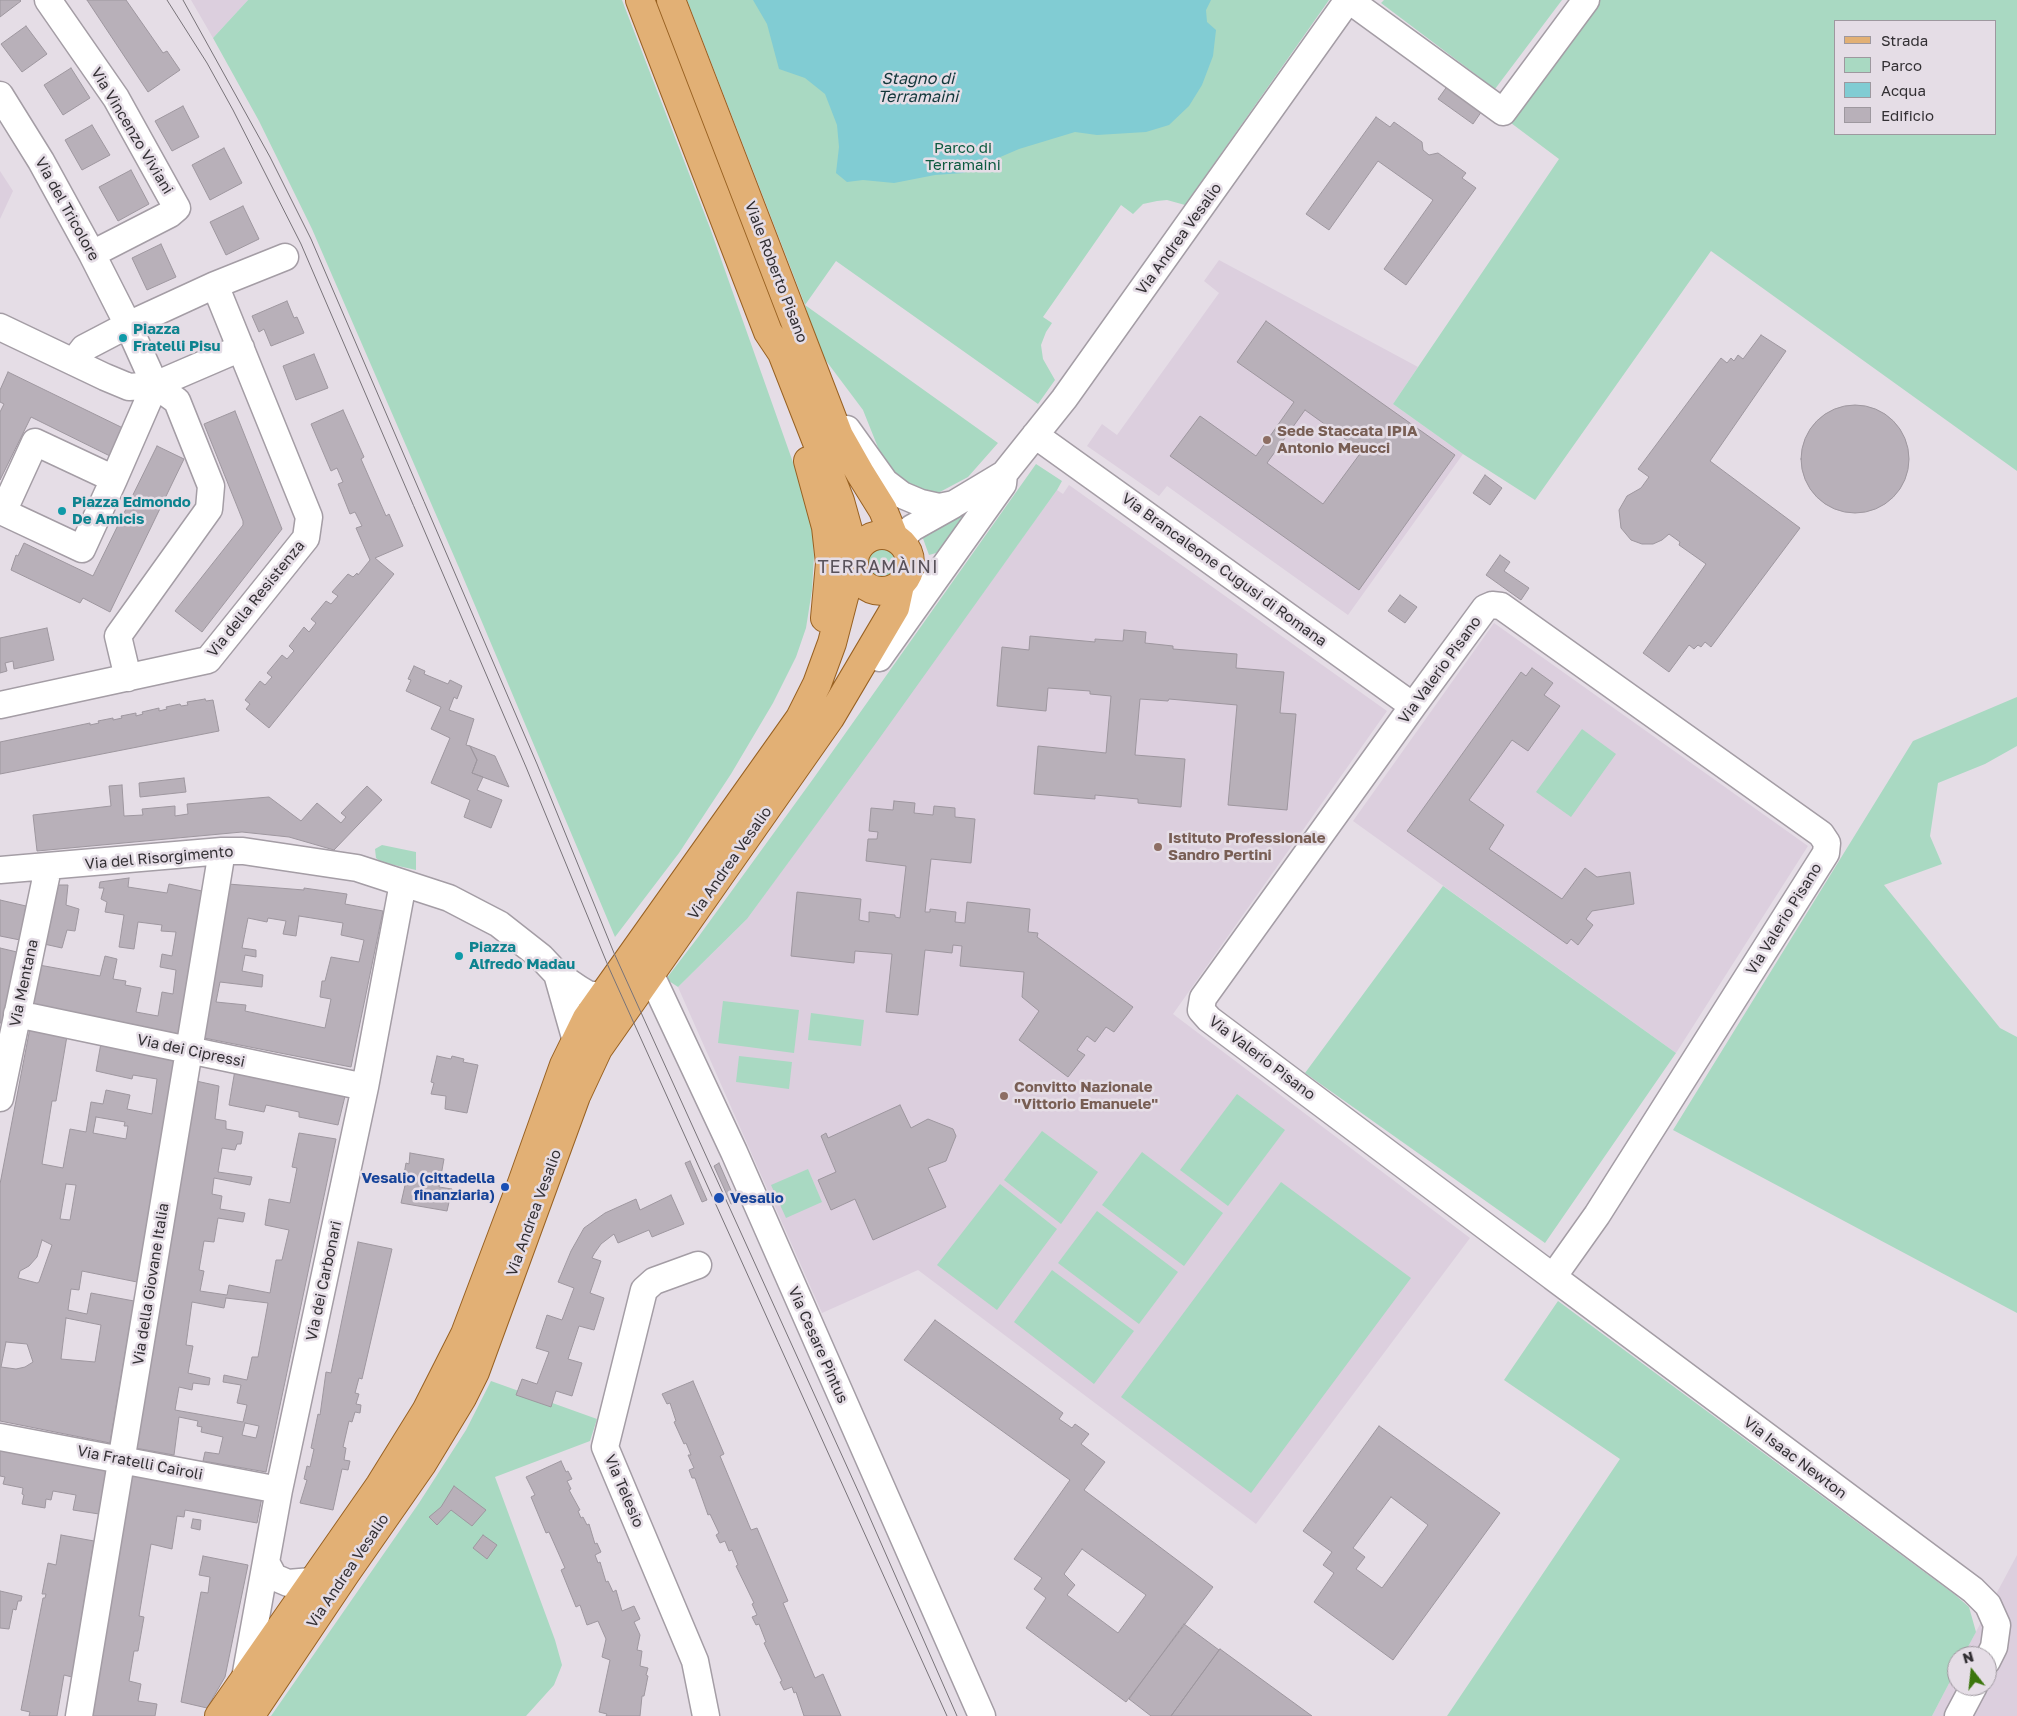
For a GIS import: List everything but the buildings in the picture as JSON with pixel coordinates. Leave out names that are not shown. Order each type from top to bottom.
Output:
[{"type":"main road","name":"Viale Roberto Pisano","points":[[640,0],[768,332],[782,353],[840,501],[855,564]]},
{"type":"main road","name":"Viale Roberto Pisano","points":[[671,0],[839,436],[884,510],[896,539]]},
{"type":"main road","name":"Viale Roberto Pisano","points":[[768,332],[770,359],[804,449],[826,527]]},
{"type":"main road","name":"Via Andrea Vesalio","points":[[767,762],[807,675],[828,609],[830,563],[826,527]]},
{"type":"main road","points":[[884,535],[896,539],[909,554],[910,564],[903,581],[894,589],[884,591],[866,586],[860,581],[855,564],[858,547],[865,540],[874,536],[884,535]]},
{"type":"main road","name":"Via Andrea Vesalio","points":[[219,1716],[380,1485],[426,1411],[465,1334],[564,1065],[587,1018],[800,718],[817,684],[832,643],[846,589],[855,564]]},
{"type":"main road","name":"Via Andrea Vesalio","points":[[250,1716],[346,1572],[422,1464],[462,1398],[475,1372],[576,1096],[590,1063],[830,718],[895,608],[903,581]]},
{"type":"street","name":"Via Vincenzo Viviani","points":[[48,0],[116,98],[177,208],[170,214],[92,254]]},
{"type":"street","name":"Via Andrea Vesalio","points":[[896,539],[1004,474],[1064,399],[1348,0]]},
{"type":"street","points":[[1348,0],[1503,112],[1586,0]]},
{"type":"street","name":"Via del Tricolore","points":[[0,95],[41,161],[128,325]]},
{"type":"street","points":[[74,361],[84,348],[128,325],[215,285],[285,257]]},
{"type":"street","name":"Via della Resistenza","points":[[0,705],[208,660],[306,538],[309,516],[215,285]]},
{"type":"street","points":[[128,325],[155,385],[177,401],[210,486],[210,509],[118,636],[128,678]]},
{"type":"street","points":[[0,327],[74,361],[105,378],[129,387],[155,385],[241,348]]},
{"type":"street","points":[[114,479],[35,442],[1,515],[82,548],[114,479],[155,385]]},
{"type":"street","name":"Via Andrea Vesalio","points":[[829,407],[842,421],[885,482],[902,495],[921,503],[939,507],[954,504]]},
{"type":"street","name":"Via Brancaleone Cugusi di Romana","points":[[1035,435],[1413,706]]},
{"type":"street","name":"Via Andrea Vesalio","points":[[830,718],[843,710],[945,563],[1003,484],[1004,474]]},
{"type":"street","points":[[903,581],[945,563]]},
{"type":"street","name":"Via Valerio Pisano","points":[[1492,604],[1501,606],[1821,834],[1827,844],[1826,853],[1602,1207],[1553,1277],[1209,1019],[1201,1010],[1203,998],[1413,706],[1485,608],[1492,604]]},
{"type":"street","name":"Via del Risorgimento","points":[[0,870],[48,868],[222,851],[243,851],[356,868],[449,898],[500,924],[541,957],[557,974],[589,995],[603,995]]},
{"type":"street","name":"Via della Giovane Italia","points":[[79,1716],[222,851]]},
{"type":"street","name":"Via Mentana","points":[[0,1098],[6,1039],[17,1014],[48,868]]},
{"type":"street","name":"Via dei Carbonari","points":[[245,1678],[280,1490],[365,1087],[403,883]]},
{"type":"street","name":"Via del Risorgimento","points":[[557,974],[576,1041]]},
{"type":"street","name":"Via Cesare Pintus","points":[[651,975],[734,1152],[982,1716]]},
{"type":"street","name":"Via dei Cipressi","points":[[17,1014],[365,1087]]},
{"type":"street","name":"Via Telesio","points":[[698,1265],[654,1281],[644,1290],[606,1447],[695,1661],[706,1716]]},
{"type":"street","name":"Via Isaac Newton","points":[[1553,1277],[1972,1590],[1988,1606],[1997,1625],[1994,1646]]},
{"type":"street","name":"Via Fratelli Cairoli","points":[[0,1437],[280,1490]]},
{"type":"street","points":[[266,1562],[274,1577],[288,1583],[312,1581]]},
{"type":"street","points":[[1958,1716],[1969,1696]]},
{"type":"shaded area","points":[[191,0],[248,0],[213,38]]},
{"type":"shaded area","points":[[0,171],[13,191],[0,219]]},
{"type":"shaded area","name":"Sede Staccata IPIA Antonio Meucci","points":[[1219,260],[1418,367],[1393,404],[1463,454],[1348,615],[1167,486],[1159,496],[1087,446],[1102,424],[1117,435],[1219,293],[1204,281]]},
{"type":"shaded area","name":"Convitto Nazionale \"Vittorio Emanuele\"","points":[[1069,485],[1387,711],[1173,1014],[1470,1238],[1256,1524],[918,1270],[822,1313],[678,987],[747,919],[1057,490],[1063,494]]},
{"type":"shaded area","points":[[1494,623],[1808,846],[1676,1053],[1353,821]]},
{"type":"shaded area","points":[[2017,1555],[2017,1716],[1932,1716],[1947,1687],[1947,1696],[1997,1696],[1997,1646],[1968,1646]]},
{"type":"green space","points":[[248,0],[622,0],[710,228],[801,485],[812,525],[814,556],[812,590],[806,628],[796,657],[773,703],[731,774],[679,853],[615,937],[460,570],[312,229],[259,121],[213,38]]},
{"type":"green space","name":"Parco di Terramaini","points":[[687,0],[1329,0],[1185,205],[1167,200],[1157,201],[1143,204],[1133,214],[1121,205],[1043,317],[1052,323],[1041,345],[1043,359],[1055,380],[1038,404],[836,261],[805,305]]},
{"type":"green space","points":[[1384,0],[1562,0],[1495,89],[1381,3]]},
{"type":"green space","points":[[1597,0],[2017,0],[2017,471],[1711,251],[1535,500],[1463,454],[1393,404],[1559,159],[1511,123]]},
{"type":"green space","points":[[805,305],[998,443],[968,477],[938,493],[902,483],[883,460],[863,410],[818,350]]},
{"type":"green space","points":[[1036,464],[1062,481],[1057,490],[876,743],[747,919],[678,987],[666,979],[813,779]]},
{"type":"green space","points":[[990,496],[936,553],[929,555],[921,533]]},
{"type":"green space","points":[[877,536],[887,536],[897,540],[905,548],[909,563],[905,578],[897,586],[887,590],[877,590],[867,586],[859,578],[855,568],[855,558],[859,548],[867,540]]},
{"type":"green space","points":[[2017,697],[2017,746],[1985,764],[1938,783],[1930,836],[1942,864],[1884,885],[2000,1028],[2017,1037],[2017,1313],[1673,1130],[1913,741]]},
{"type":"green space","points":[[1582,729],[1616,754],[1571,817],[1536,792]]},
{"type":"green space","points":[[382,845],[416,852],[416,870],[381,862],[376,858],[375,849]]},
{"type":"green space","points":[[1443,886],[1676,1053],[1545,1243],[1305,1073]]},
{"type":"green space","points":[[723,1001],[799,1010],[794,1053],[718,1043]]},
{"type":"green space","points":[[811,1013],[864,1020],[861,1046],[808,1040]]},
{"type":"green space","points":[[739,1056],[792,1062],[789,1089],[736,1082]]},
{"type":"green space","points":[[1237,1094],[1285,1130],[1228,1206],[1180,1170]]},
{"type":"green space","points":[[1042,1131],[1098,1172],[1061,1224],[1004,1180]]},
{"type":"green space","points":[[1142,1152],[1223,1213],[1184,1266],[1102,1205]]},
{"type":"green space","points":[[808,1169],[822,1202],[786,1218],[771,1185]]},
{"type":"green space","points":[[1281,1182],[1411,1278],[1251,1493],[1121,1397]]},
{"type":"green space","points":[[1000,1184],[1057,1229],[997,1310],[937,1265]]},
{"type":"green space","points":[[1097,1211],[1178,1272],[1139,1324],[1058,1263]]},
{"type":"green space","points":[[1052,1270],[1134,1331],[1094,1384],[1014,1322]]},
{"type":"green space","points":[[1558,1301],[1954,1594],[1969,1607],[1976,1632],[1968,1646],[1947,1646],[1947,1687],[1932,1716],[1447,1716],[1620,1459],[1504,1380]]},
{"type":"green space","points":[[491,1381],[597,1419],[590,1441],[495,1477],[555,1640],[562,1665],[554,1685],[526,1716],[271,1716],[419,1503],[466,1430]]},
{"type":"water","name":"Stagno di Terramaini","points":[[753,0],[1211,0],[1206,10],[1207,22],[1216,30],[1213,56],[1202,85],[1189,106],[1169,125],[1146,132],[1097,135],[1075,132],[1019,149],[963,173],[935,175],[894,183],[863,180],[847,182],[836,173],[839,147],[837,125],[825,94],[805,78],[779,69],[767,24]]},
{"type":"tram line","points":[[167,0],[207,63],[233,110],[301,244],[526,767],[609,968],[947,1716]]},
{"type":"tram line","points":[[183,0],[270,157],[311,239],[537,764],[614,953],[859,1493],[957,1716]]},
{"type":"place","name":"Piazza Fratelli Pisu","points":[[123,338]]},
{"type":"place","name":"Sede Staccata IPIA Antonio Meucci","points":[[1267,440]]},
{"type":"place","name":"Piazza Edmondo De Amicis","points":[[62,511]]},
{"type":"place","name":"Istituto Professionale Sandro Pertini","points":[[1158,847]]},
{"type":"place","name":"Piazza Alfredo Madau","points":[[459,956]]},
{"type":"place","name":"Convitto Nazionale \"Vittorio Emanuele\"","points":[[1004,1096]]},
{"type":"place","name":"Vesalio (cittadella finanziaria)","points":[[505,1187]]},
{"type":"place","name":"Vesalio","points":[[719,1198]]},
{"type":"district","name":"TERRAMÀINI","points":[[878,567]]}]
